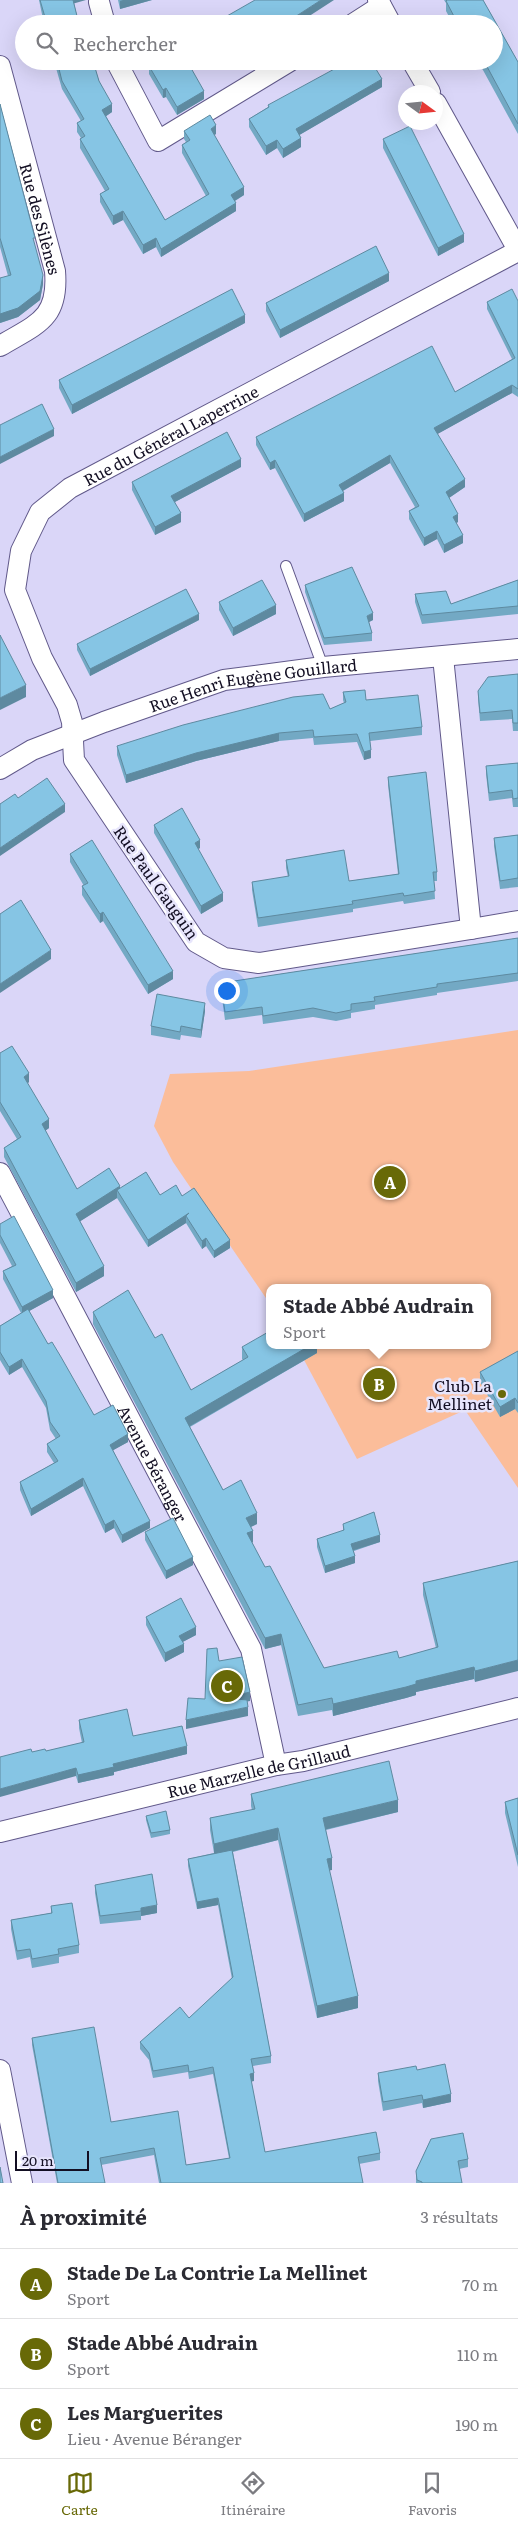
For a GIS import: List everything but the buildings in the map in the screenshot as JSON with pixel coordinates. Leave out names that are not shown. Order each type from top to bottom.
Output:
[{"type":"street","points":[[99,2],[103,15]]},
{"type":"street","points":[[365,15],[380,3],[386,15]]},
{"type":"street","name":"Rue des Silènes","points":[[0,66],[55,271],[57,293],[44,319],[0,346]]},
{"type":"street","points":[[121,70],[158,140],[275,70]]},
{"type":"street","points":[[417,70],[426,85]]},
{"type":"street","points":[[443,116],[518,251]]},
{"type":"street","name":"Rue du Général Laperrine","points":[[72,734],[72,722],[67,705],[42,658],[15,590],[21,551],[40,512],[70,488],[518,251]]},
{"type":"street","name":"Rue Henri Eugène Gouillard","points":[[0,769],[32,750],[72,734],[224,680],[323,667],[518,650]]},
{"type":"street","points":[[443,657],[471,928]]},
{"type":"street","name":"Rue Paul Gauguin","points":[[72,734],[74,760],[196,942],[224,958],[259,963],[518,921]]},
{"type":"street","name":"Avenue Béranger","points":[[0,1173],[251,1648],[276,1765]]},
{"type":"street","name":"Rue Marzelle de Grillaud","points":[[0,1832],[518,1708]]},
{"type":"street","points":[[0,2070],[6,2137],[22,2183]]},
{"type":"lane","points":[[286,566],[323,667]]},
{"type":"shaded area","points":[[518,1030],[518,1488],[465,1410],[357,1459],[298,1349],[491,1349],[491,1284],[266,1284],[266,1298],[173,1162],[154,1126],[170,1074],[249,1071]]},
{"type":"place","name":"Stade De La Contrie La Mellinet","points":[[390,1182]]},
{"type":"place","name":"Stade Abbé Audrain","points":[[379,1384]]},
{"type":"place","name":"Club La Mellinet","points":[[502,1394]]},
{"type":"place","name":"Les Marguerites","points":[[227,1686]]}]
